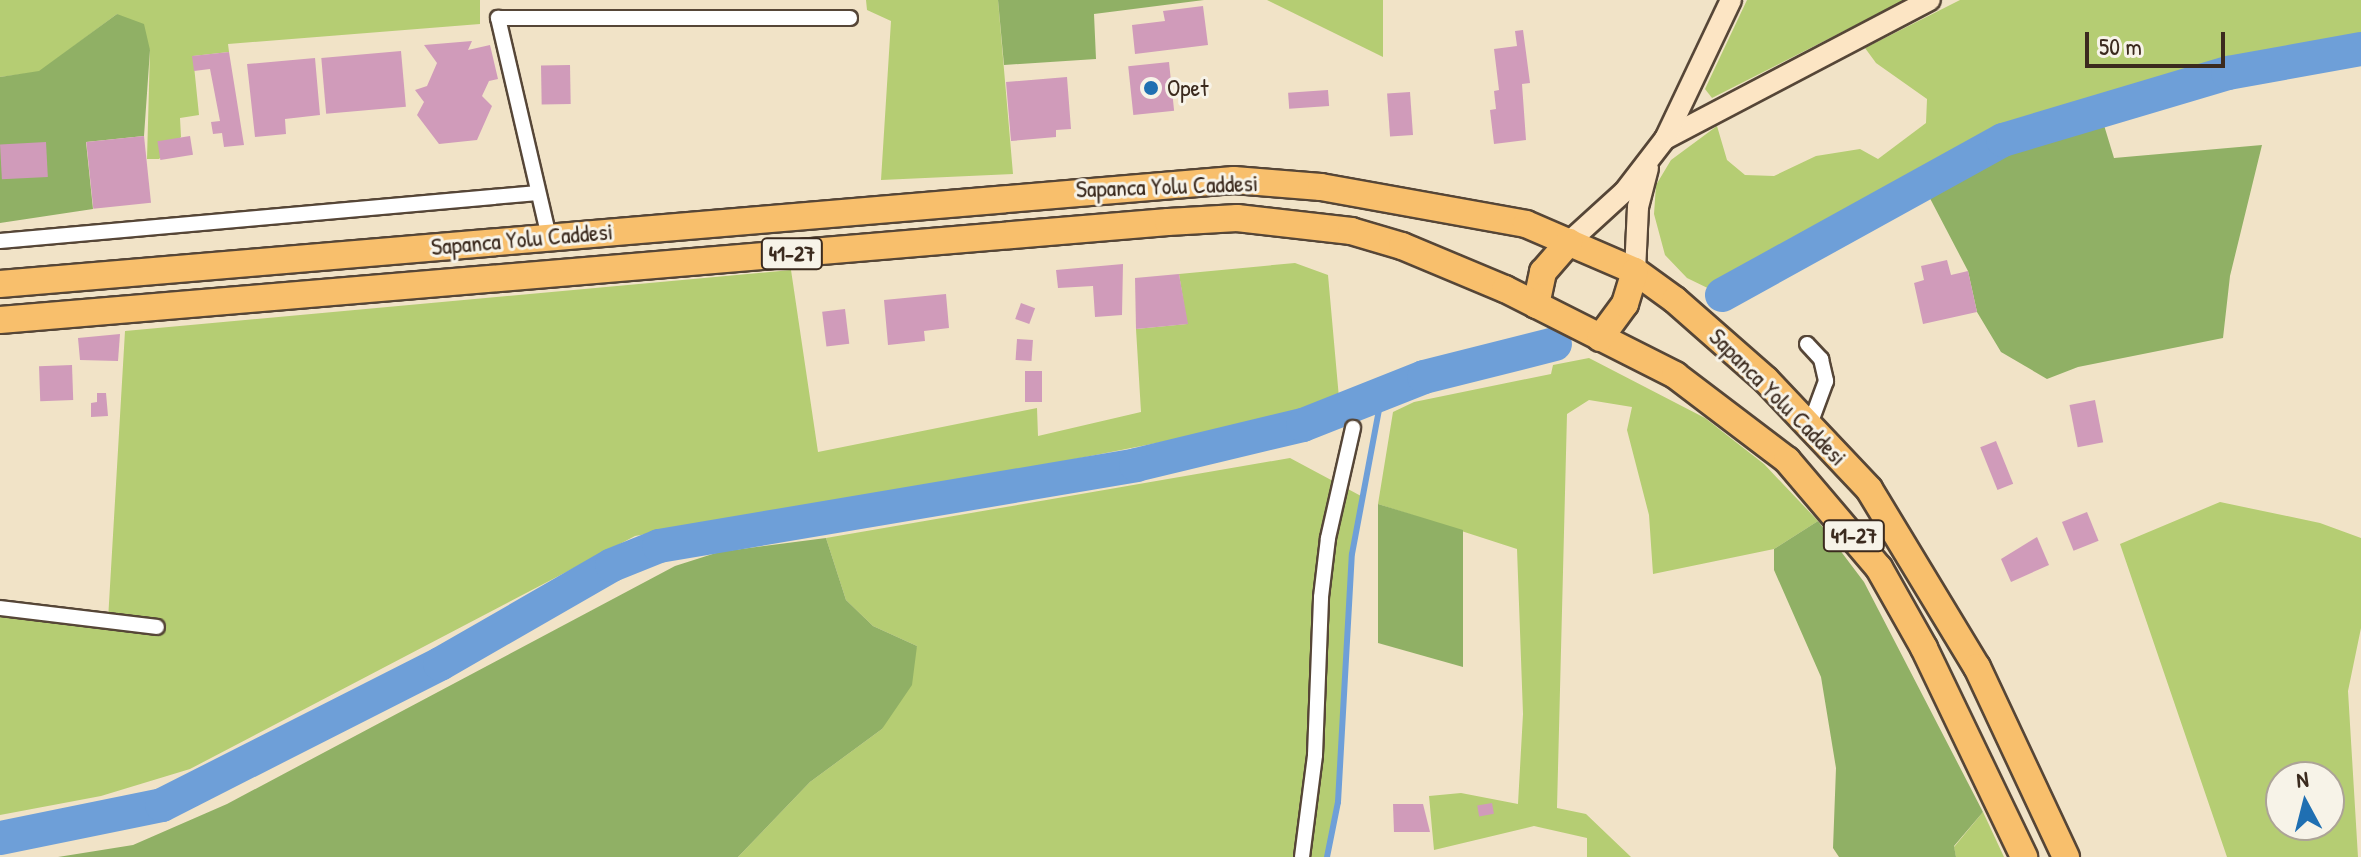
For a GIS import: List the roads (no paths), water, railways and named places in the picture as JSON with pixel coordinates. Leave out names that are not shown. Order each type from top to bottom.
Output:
[{"type":"highway","name":"Sapanca Yolu Caddesi","points":[[0,284],[1234,180],[1321,187],[1462,210],[1526,224],[1635,271],[1727,343],[1869,489],[1977,667],[2066,857]]},
{"type":"highway","name":"Sapanca Yolu Caddesi","points":[[0,320],[1237,218],[1297,222],[1402,246],[1536,305],[1675,375],[1740,420],[1831,507],[1879,568],[1924,648],[2024,857]]},
{"type":"highway","points":[[1536,305],[1543,272],[1569,242]]},
{"type":"highway","points":[[1600,338],[1625,304],[1635,271]]},
{"type":"street","points":[[1569,242],[1624,192],[1665,139],[1731,0]]},
{"type":"street","points":[[1665,139],[1930,0]]},
{"type":"street","points":[[549,237],[498,18],[850,18]]},
{"type":"street","points":[[1635,271],[1638,207],[1650,161]]},
{"type":"street","points":[[0,241],[538,193]]},
{"type":"street","points":[[1807,344],[1821,359],[1826,381],[1809,427]]},
{"type":"street","points":[[1302,857],[1315,755],[1328,538],[1353,428]]},
{"type":"street","points":[[0,608],[157,627]]},
{"type":"waterway","points":[[1722,295],[2003,140],[2228,73],[2361,49]]},
{"type":"waterway","points":[[0,838],[162,805],[440,664],[612,565],[659,546],[1136,465],[1303,425],[1424,377],[1555,344]]},
{"type":"waterway","points":[[1327,857],[1338,802],[1352,554],[1382,394]]},
{"type":"place","name":"Opet","points":[[1151,88]]}]
